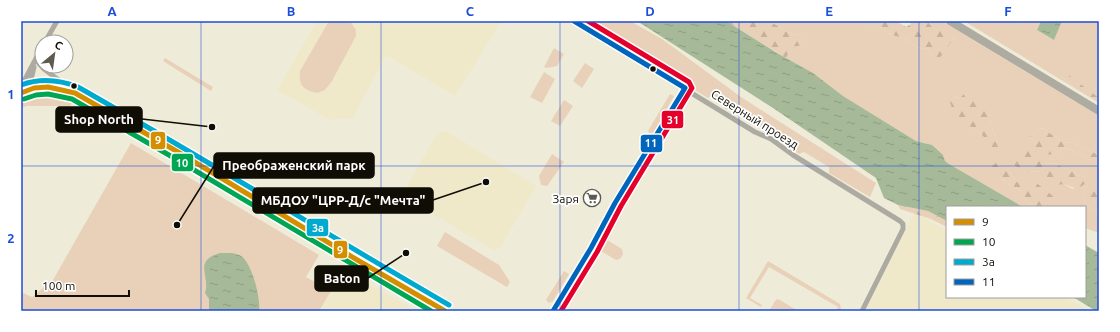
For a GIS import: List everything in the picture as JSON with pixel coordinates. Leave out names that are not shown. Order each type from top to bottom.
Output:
[{"type":"main road","points":[[950,21],[1099,112]]},
{"type":"street","points":[[50,34],[57,21]]},
{"type":"street","name":"Северный проезд","points":[[574,21],[756,132],[771,139],[793,155],[903,224],[903,229],[862,311]]},
{"type":"street","points":[[21,87],[34,64]]},
{"type":"street","points":[[29,89],[34,68]]},
{"type":"street","points":[[50,74],[75,93],[178,152],[445,311]]},
{"type":"street","points":[[26,78],[29,89]]},
{"type":"street","points":[[21,93],[29,89],[42,87],[59,88],[75,93]]},
{"type":"street","points":[[553,311],[591,248],[615,203],[685,88]]},
{"type":"shaded area","points":[[317,21],[502,21],[455,96],[386,55],[353,118],[330,120],[277,90]]},
{"type":"shaded area","points":[[446,131],[536,186],[500,248],[493,250],[409,200],[405,189],[437,134]]},
{"type":"shaded area","points":[[914,213],[946,230],[946,298],[1067,298],[1090,311],[866,311]]},
{"type":"shaded area","points":[[344,269],[417,311],[319,311]]},
{"type":"green space","points":[[329,21],[350,21],[356,30],[356,36],[332,81],[325,90],[317,93],[309,91],[303,87],[300,81],[300,71]]},
{"type":"green space","points":[[594,21],[630,21],[662,39],[741,97],[876,183],[870,197],[829,173],[829,167],[804,152],[799,154],[795,151],[794,146],[768,129],[763,132],[760,124],[731,106],[726,109],[724,108],[725,103],[713,95],[708,98],[674,77],[672,68],[656,58],[652,61],[647,58],[647,53],[617,35],[613,39],[608,35],[609,30]]},
{"type":"green space","points":[[726,21],[770,21],[787,32],[803,37],[807,41],[803,45],[792,47],[786,58]]},
{"type":"green space","points":[[770,21],[869,21],[873,27],[878,27],[892,35],[907,39],[916,47],[927,49],[934,57],[955,37],[933,28],[927,21],[942,21],[1099,116],[1099,155],[1072,143],[1063,142],[1042,128],[1038,129],[1030,137],[1036,143],[1027,172],[1042,171],[1046,177],[1057,184],[1061,183],[1073,189],[1086,178],[1057,164],[1046,163],[1046,155],[1055,154],[1063,147],[1099,165],[1099,190],[1083,196],[1088,206],[1099,211],[1099,233],[1086,228],[1086,206],[1059,206],[1017,182],[1007,169],[1001,179],[1020,191],[1029,203],[1034,206],[1021,206],[949,164],[945,161],[943,155],[926,143],[916,141],[843,96],[813,73],[786,58],[792,47],[803,45],[803,37],[787,32]],"holes":[[[953,97],[960,98],[990,120],[998,147],[984,146],[984,137],[974,129]]]},
{"type":"green space","points":[[869,21],[896,21],[906,27],[911,24],[909,21],[927,21],[933,28],[955,36],[939,58],[934,57],[927,49],[916,47],[907,39],[892,35],[878,27],[873,27]]},
{"type":"green space","points":[[964,21],[1014,21],[1023,23],[1025,21],[1041,21],[1037,30],[1054,40],[1062,21],[1099,21],[1099,98],[1061,76],[1076,89]]},
{"type":"green space","points":[[554,48],[564,54],[557,66],[547,68],[544,67]]},
{"type":"green space","points":[[165,58],[213,87],[211,91],[163,61]]},
{"type":"green space","points":[[585,63],[594,69],[582,88],[573,81]]},
{"type":"green space","points":[[1063,71],[1099,98],[1099,103],[1076,89],[1061,76]]},
{"type":"green space","points":[[544,72],[555,79],[542,103],[530,97]]},
{"type":"green space","points":[[965,93],[992,111],[990,120],[998,147],[990,152],[984,146],[984,137],[958,117],[954,112],[950,101],[953,97],[960,98]]},
{"type":"green space","points":[[670,94],[674,96],[653,134],[649,134],[648,131]]},
{"type":"green space","points":[[45,95],[72,99],[73,102],[70,106],[27,106],[21,108],[21,102]]},
{"type":"green space","points":[[564,100],[573,106],[560,126],[551,121]]},
{"type":"green space","points":[[1042,128],[1063,142],[1072,143],[1099,155],[1099,165],[1063,147],[1055,154],[1046,155],[1046,163],[1057,164],[1086,178],[1087,182],[1082,186],[1075,188],[1061,184],[1057,185],[1046,177],[1042,171],[1027,172],[1014,165],[1014,159],[1026,147],[1036,143],[1030,137],[1037,129]]},
{"type":"green space","points":[[131,143],[319,255],[306,277],[331,291],[319,311],[21,311],[21,292],[32,297],[53,280]]},
{"type":"green space","points":[[552,154],[564,162],[547,186],[541,185],[539,176]]},
{"type":"green space","points":[[997,162],[1007,169],[1017,182],[1021,184],[1026,180],[1034,181],[1053,196],[1056,204],[1059,206],[1034,206],[1029,203],[1020,191],[1001,179],[992,166]]},
{"type":"green space","points":[[1099,190],[1099,211],[1088,206],[1083,196]]},
{"type":"green space","points":[[898,205],[928,211],[946,220],[946,226],[931,219],[900,209]]},
{"type":"green space","points":[[445,232],[499,265],[510,282],[507,287],[437,246]]},
{"type":"green space","points":[[607,240],[622,249],[623,254],[620,259],[616,260],[596,248],[595,244],[606,243]]},
{"type":"green space","points":[[768,261],[840,304],[840,311],[836,311],[838,307],[769,267],[750,298],[762,305],[761,307],[746,298]]},
{"type":"green space","points":[[564,271],[569,274],[553,301],[549,303],[546,300]]},
{"type":"green space","points":[[777,299],[780,300],[798,311],[769,311]]},
{"type":"water","points":[[637,21],[726,21],[777,53],[813,73],[843,96],[916,141],[932,145],[943,155],[945,161],[949,164],[1021,206],[946,206],[946,220],[928,211],[898,205],[884,198],[876,178],[773,108]]},
{"type":"water","points":[[1041,21],[1062,21],[1054,40],[1037,30]]},
{"type":"water","points":[[1086,246],[1099,253],[1099,311],[1096,311],[1075,298],[1086,298]]},
{"type":"water","points":[[220,253],[236,254],[245,260],[255,282],[259,298],[259,311],[209,310],[209,299],[205,293],[206,281],[204,270],[207,260]]},
{"type":"transit line","name":"11","points":[[553,311],[591,248],[615,203],[685,88],[574,21]]},
{"type":"transit line","name":"31","points":[[561,311],[597,252],[621,206],[692,88],[689,82],[588,21]]},
{"type":"transit line","name":"3а","points":[[21,85],[35,81],[57,81],[78,87],[449,305]]},
{"type":"transit line","name":"9","points":[[21,93],[34,88],[48,87],[75,93],[178,152],[445,311]]},
{"type":"transit line","name":"10","points":[[24,99],[36,95],[48,94],[72,99],[431,311]]},
{"type":"place","name":"Shop North","points":[[212,127]]},
{"type":"place","name":"МБДОУ \"ЦРР-Д/с \"Мечта\"","points":[[486,182]]},
{"type":"place","name":"Заря","points":[[592,198]]},
{"type":"place","name":"Преображенский парк","points":[[177,225]]},
{"type":"place","name":"Baton","points":[[406,253]]}]
